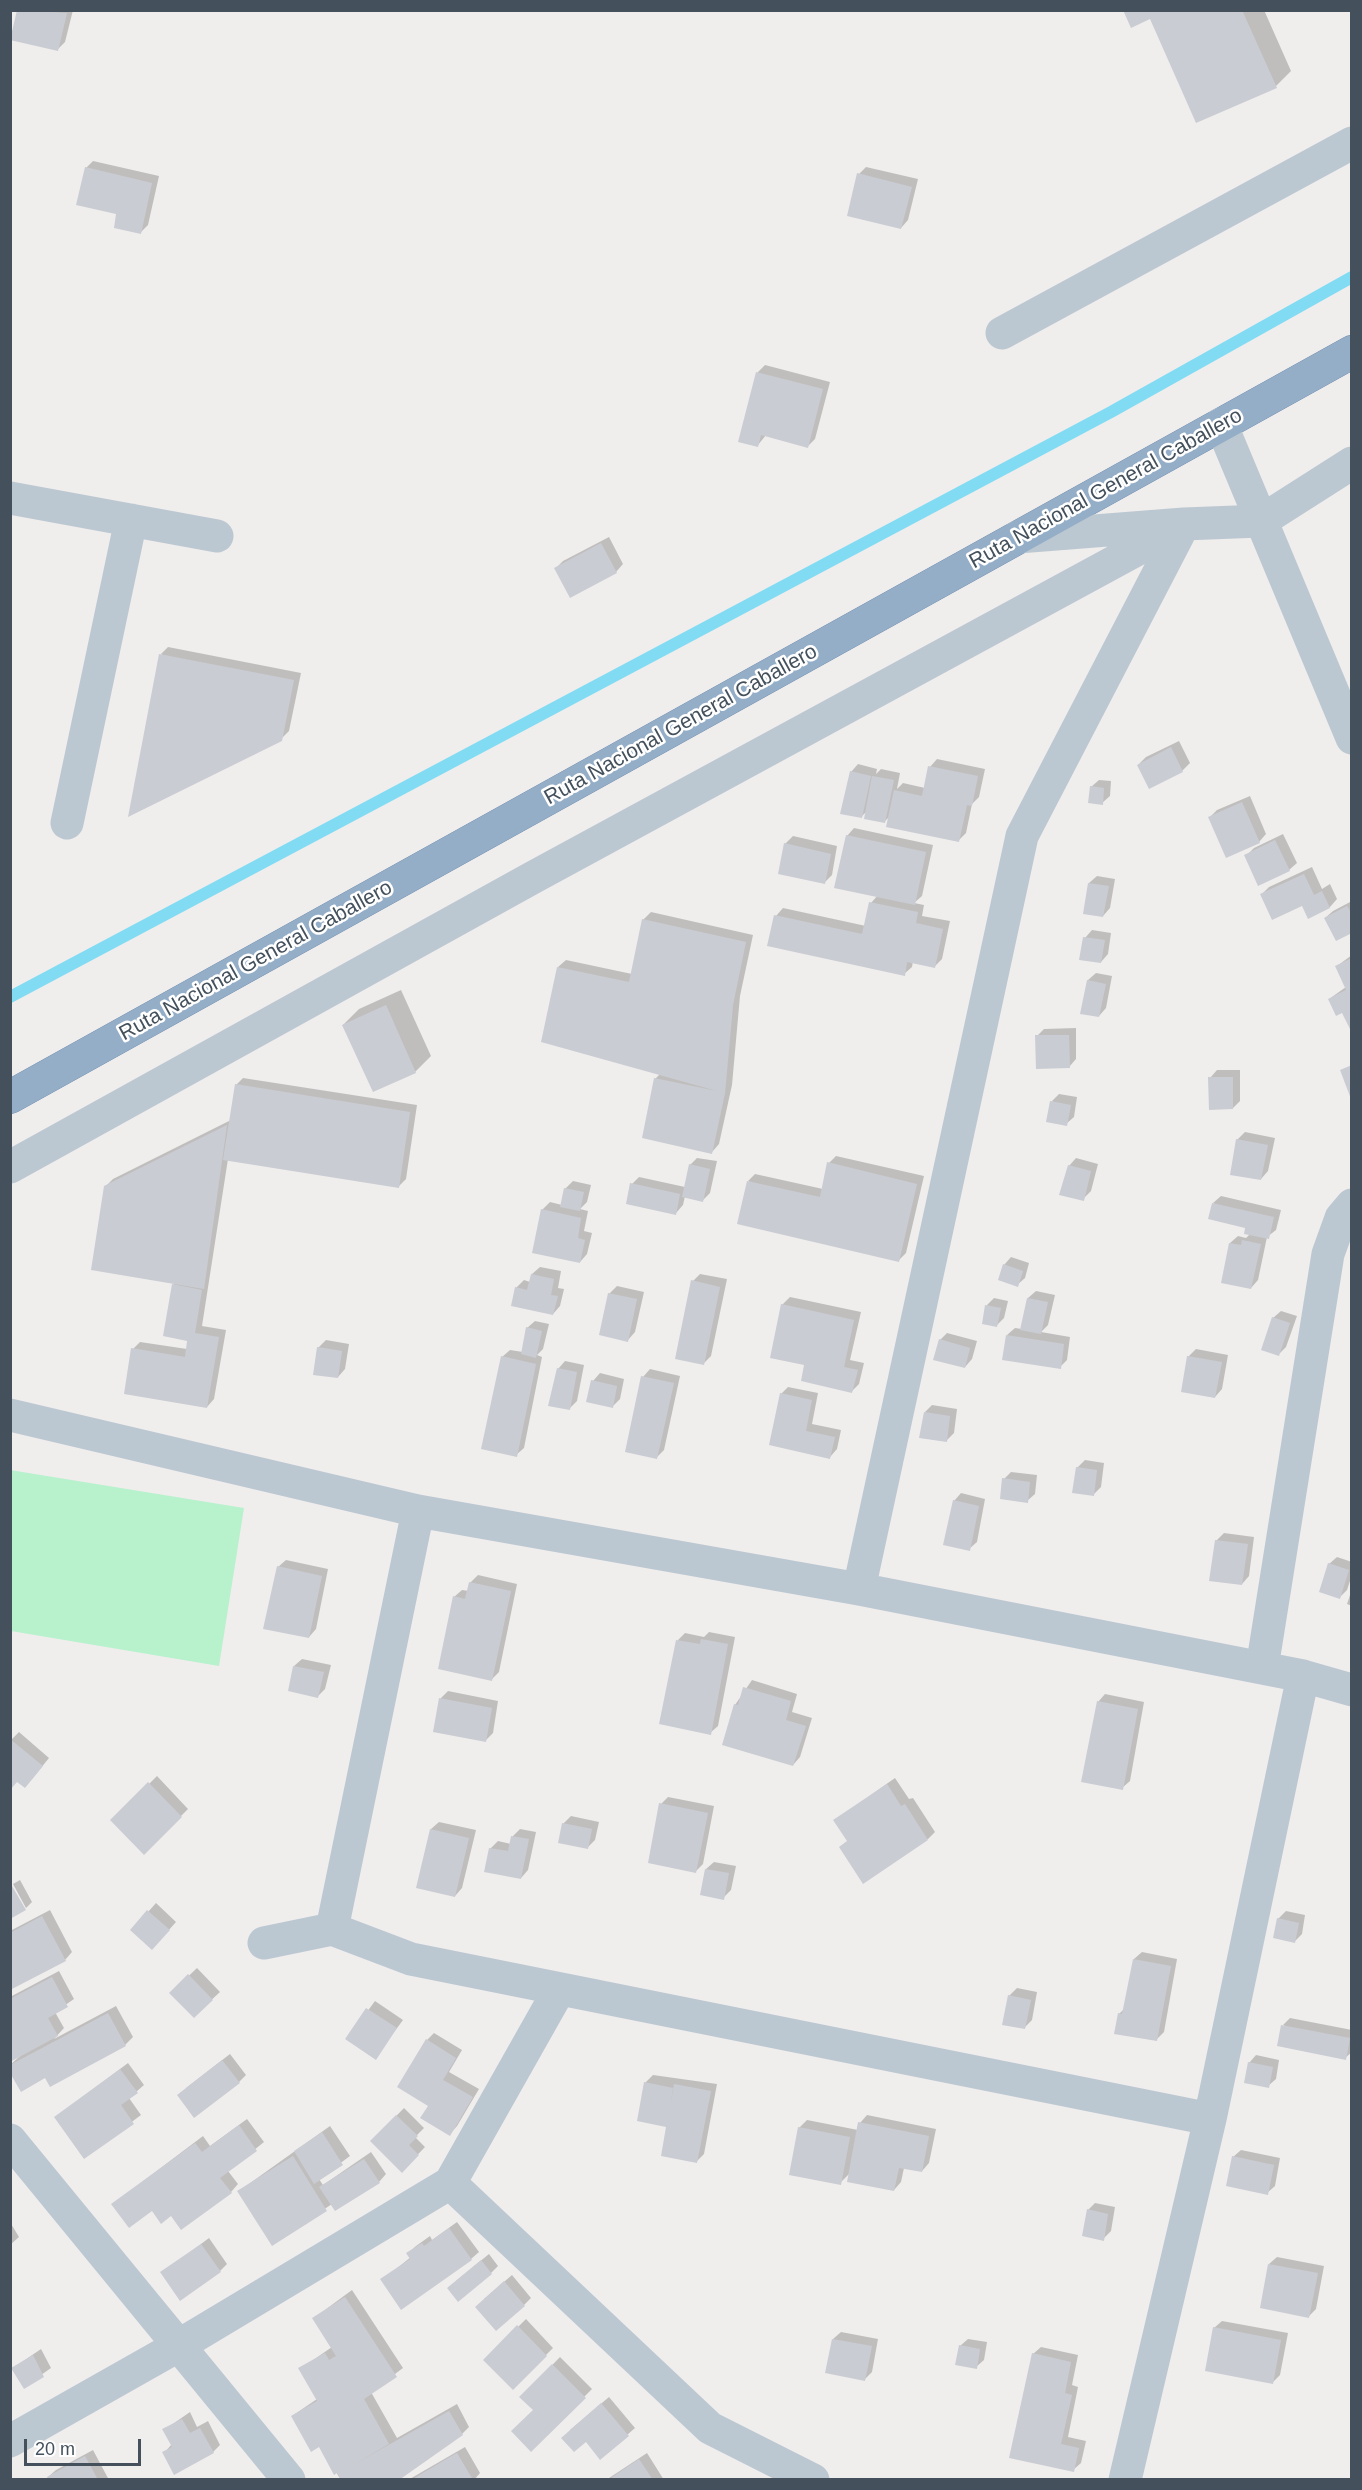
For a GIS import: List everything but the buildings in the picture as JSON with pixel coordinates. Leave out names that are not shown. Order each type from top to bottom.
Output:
[{"type":"highway","name":"Ruta Nacional General Caballero","points":[[10,1097],[1352,352]]},
{"type":"street","points":[[1002,333],[1352,143]]},
{"type":"street","points":[[1221,424],[1352,738]]},
{"type":"street","points":[[1018,537],[1184,524],[1261,521],[1352,463]]},
{"type":"street","points":[[10,498],[217,536]]},
{"type":"street","points":[[67,823],[131,520]]},
{"type":"street","points":[[10,1167],[521,884],[1184,524]]},
{"type":"street","points":[[859,1588],[1022,836],[1184,524]]},
{"type":"street","points":[[1262,1668],[1328,1254],[1341,1218],[1352,1205]]},
{"type":"street","points":[[10,1415],[418,1512],[859,1588],[1303,1676],[1352,1690]]},
{"type":"street","points":[[332,1929],[418,1512]]},
{"type":"street","points":[[1125,2480],[1210,2119],[1303,1676]]},
{"type":"street","points":[[264,1943],[332,1929],[411,1959],[1210,2119]]},
{"type":"street","points":[[10,2441],[178,2346],[450,2183],[559,1990]]},
{"type":"street","points":[[10,2140],[290,2480]]},
{"type":"street","points":[[450,2183],[710,2428],[813,2480]]},
{"type":"green space","points":[[10,1470],[244,1508],[219,1666],[11,1631]]},
{"type":"waterway","points":[[10,997],[1111,412],[1352,277]]}]
